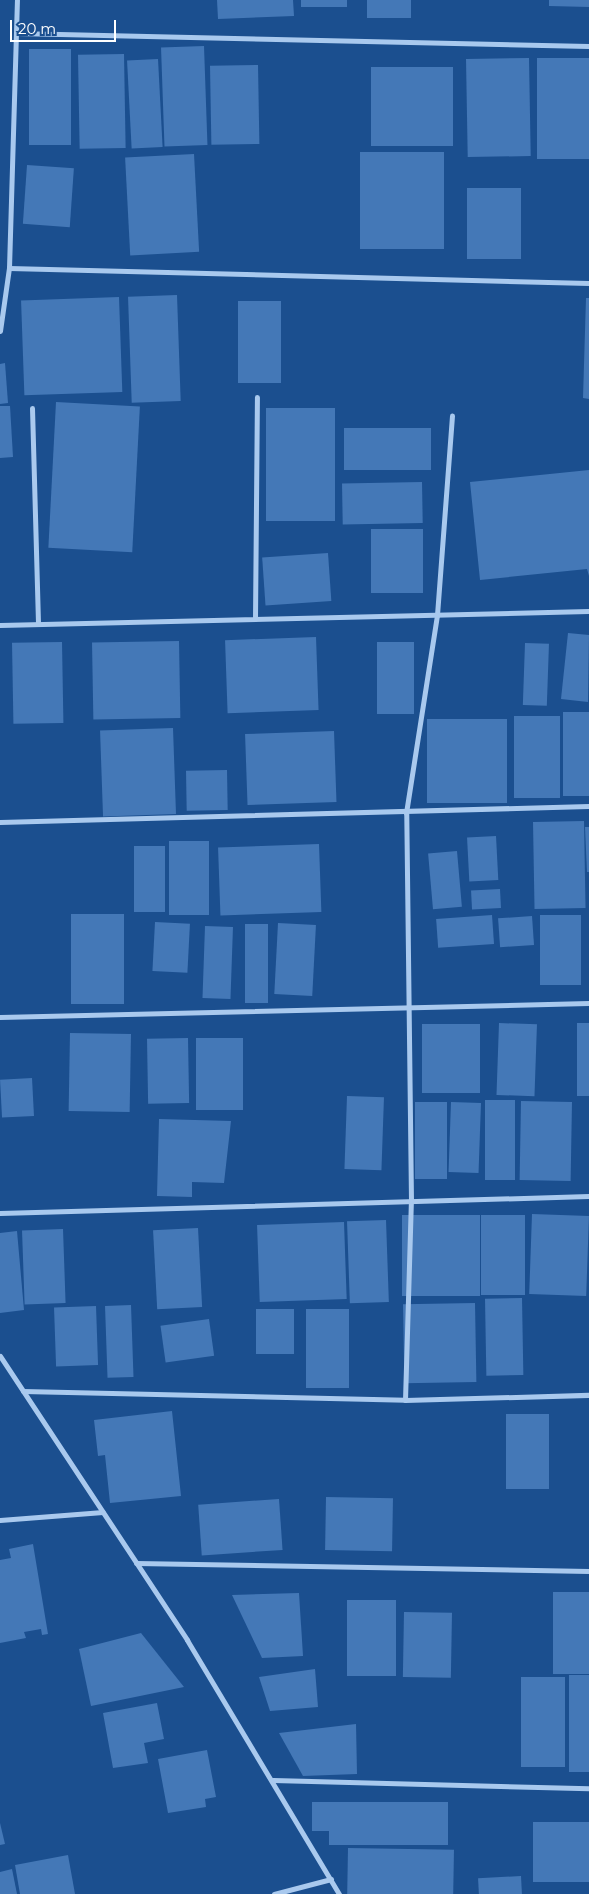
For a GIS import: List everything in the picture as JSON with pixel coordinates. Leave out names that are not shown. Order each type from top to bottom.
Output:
[{"type":"street","points":[[0,331],[9,268],[17,0]]},
{"type":"street","points":[[16,33],[589,46]]},
{"type":"street","points":[[9,268],[589,283]]},
{"type":"street","points":[[255,619],[257,397]]},
{"type":"street","points":[[32,408],[38,624]]},
{"type":"street","points":[[405,1400],[411,1201],[406,813],[437,615],[452,416]]},
{"type":"street","points":[[0,625],[589,611]]},
{"type":"street","points":[[0,822],[406,813],[589,806]]},
{"type":"street","points":[[0,1017],[410,1010],[589,1003]]},
{"type":"street","points":[[0,1213],[589,1196]]},
{"type":"street","points":[[0,1356],[136,1563],[273,1780],[339,1894]]},
{"type":"street","points":[[23,1391],[405,1400],[589,1395]]},
{"type":"street","points":[[0,1520],[103,1512]]},
{"type":"street","points":[[136,1563],[589,1571]]},
{"type":"street","points":[[273,1780],[589,1788]]},
{"type":"street","points":[[274,1894],[331,1878]]},
{"type":"building","points":[[217,0],[293,0],[294,16],[218,19]]},
{"type":"building","points":[[301,0],[347,0],[347,7],[301,7]]},
{"type":"building","points":[[367,0],[411,0],[411,18],[367,18]]},
{"type":"building","points":[[549,0],[589,0],[589,7],[549,6]]},
{"type":"building","points":[[204,46],[207,145],[164,146],[161,48]]},
{"type":"building","points":[[29,49],[71,49],[71,145],[29,145]]},
{"type":"building","points":[[124,54],[126,148],[80,149],[78,55]]},
{"type":"building","points":[[529,58],[531,156],[468,157],[466,59]]},
{"type":"building","points":[[537,58],[589,58],[589,159],[537,159]]},
{"type":"building","points":[[158,59],[163,147],[132,149],[127,61]]},
{"type":"building","points":[[258,65],[259,144],[211,145],[210,66]]},
{"type":"building","points":[[371,67],[453,67],[453,146],[371,146]]},
{"type":"building","points":[[360,152],[444,152],[444,249],[360,249]]},
{"type":"building","points":[[194,154],[199,252],[130,255],[125,158]]},
{"type":"building","points":[[27,165],[74,168],[70,227],[23,224]]},
{"type":"building","points":[[467,188],[521,188],[521,259],[467,259]]},
{"type":"building","points":[[177,295],[181,401],[132,403],[128,297]]},
{"type":"building","points":[[119,297],[122,392],[24,395],[21,300]]},
{"type":"building","points":[[586,298],[589,298],[589,399],[583,398]]},
{"type":"building","points":[[238,301],[281,301],[281,383],[238,383]]},
{"type":"building","points":[[5,363],[8,403],[0,404],[0,364]]},
{"type":"building","points":[[56,402],[140,406],[132,552],[48,548]]},
{"type":"building","points":[[0,406],[10,406],[13,457],[0,458]]},
{"type":"building","points":[[266,408],[335,408],[335,521],[266,521]]},
{"type":"building","points":[[344,428],[431,428],[431,470],[344,470]]},
{"type":"building","points":[[589,470],[589,576],[587,569],[480,580],[470,482]]},
{"type":"building","points":[[422,482],[423,523],[343,524],[342,483]]},
{"type":"building","points":[[371,529],[423,529],[423,593],[371,593]]},
{"type":"building","points":[[328,553],[331,601],[266,605],[262,558]]},
{"type":"building","points":[[568,633],[589,635],[588,702],[561,699]]},
{"type":"building","points":[[316,637],[319,710],[228,713],[225,640]]},
{"type":"building","points":[[179,641],[180,718],[93,720],[92,643]]},
{"type":"building","points":[[62,642],[63,723],[13,724],[12,643]]},
{"type":"building","points":[[377,642],[414,642],[414,714],[377,714]]},
{"type":"building","points":[[525,643],[549,644],[547,706],[523,705]]},
{"type":"building","points":[[563,712],[589,712],[589,796],[563,796]]},
{"type":"building","points":[[514,716],[560,716],[560,798],[514,798]]},
{"type":"building","points":[[427,719],[507,719],[507,803],[427,803]]},
{"type":"building","points":[[173,728],[176,814],[103,816],[100,731]]},
{"type":"building","points":[[334,731],[336,802],[248,805],[245,734]]},
{"type":"building","points":[[227,770],[228,810],[187,811],[186,771]]},
{"type":"building","points":[[584,821],[586,908],[535,909],[533,822]]},
{"type":"building","points":[[585,827],[589,827],[589,872],[587,872]]},
{"type":"building","points":[[496,836],[498,880],[469,881],[467,838]]},
{"type":"building","points":[[169,841],[209,841],[209,915],[169,915]]},
{"type":"building","points":[[319,844],[321,912],[220,915],[218,848]]},
{"type":"building","points":[[134,846],[165,846],[165,912],[134,912]]},
{"type":"building","points":[[457,851],[462,907],[433,909],[428,854]]},
{"type":"building","points":[[500,889],[501,908],[472,909],[471,891]]},
{"type":"building","points":[[71,914],[124,914],[124,1004],[71,1004]]},
{"type":"building","points":[[492,915],[494,944],[438,948],[436,919]]},
{"type":"building","points":[[540,915],[581,915],[581,985],[540,985]]},
{"type":"building","points":[[532,916],[534,945],[500,947],[498,918]]},
{"type":"building","points":[[155,922],[190,924],[187,973],[152,971]]},
{"type":"building","points":[[278,923],[316,925],[312,996],[274,994]]},
{"type":"building","points":[[245,924],[268,924],[268,1003],[245,1003]]},
{"type":"building","points":[[205,926],[233,927],[230,999],[202,998]]},
{"type":"building","points":[[499,1023],[537,1024],[534,1096],[496,1095]]},
{"type":"building","points":[[577,1023],[589,1023],[589,1096],[577,1096]]},
{"type":"building","points":[[422,1024],[480,1024],[480,1093],[422,1093]]},
{"type":"building","points":[[70,1033],[131,1034],[130,1112],[69,1111]]},
{"type":"building","points":[[188,1038],[189,1103],[148,1104],[147,1039]]},
{"type":"building","points":[[196,1038],[243,1038],[243,1110],[196,1110]]},
{"type":"building","points":[[32,1078],[34,1116],[2,1118],[0,1080]]},
{"type":"building","points":[[347,1096],[384,1097],[381,1170],[344,1169]]},
{"type":"building","points":[[485,1100],[515,1100],[515,1180],[485,1180]]},
{"type":"building","points":[[521,1101],[572,1102],[571,1181],[520,1180]]},
{"type":"building","points":[[415,1102],[447,1102],[447,1179],[415,1179]]},
{"type":"building","points":[[451,1102],[481,1103],[479,1173],[449,1172]]},
{"type":"building","points":[[159,1119],[231,1121],[224,1183],[192,1182],[192,1197],[157,1196]]},
{"type":"building","points":[[532,1214],[589,1216],[586,1296],[529,1294]]},
{"type":"building","points":[[402,1215],[480,1215],[480,1296],[402,1296]]},
{"type":"building","points":[[481,1215],[525,1215],[525,1295],[481,1295]]},
{"type":"building","points":[[386,1220],[389,1302],[350,1303],[347,1221]]},
{"type":"building","points":[[344,1222],[347,1299],[260,1302],[257,1225]]},
{"type":"building","points":[[198,1228],[202,1307],[157,1309],[153,1230]]},
{"type":"building","points":[[63,1229],[66,1303],[25,1304],[22,1230]]},
{"type":"building","points":[[17,1231],[24,1310],[0,1313],[0,1233]]},
{"type":"building","points":[[522,1298],[523,1375],[486,1376],[485,1299]]},
{"type":"building","points":[[475,1303],[476,1382],[404,1383],[403,1304]]},
{"type":"building","points":[[131,1305],[134,1377],[108,1378],[105,1306]]},
{"type":"building","points":[[96,1306],[98,1365],[56,1366],[54,1307]]},
{"type":"building","points":[[256,1309],[294,1309],[294,1354],[256,1354]]},
{"type":"building","points":[[306,1309],[349,1309],[349,1388],[306,1388]]},
{"type":"building","points":[[209,1319],[214,1356],[166,1362],[160,1326]]},
{"type":"building","points":[[172,1411],[181,1496],[110,1503],[105,1455],[98,1456],[94,1420]]},
{"type":"building","points":[[506,1414],[549,1414],[549,1489],[506,1489]]},
{"type":"building","points":[[326,1497],[393,1498],[392,1551],[325,1550]]},
{"type":"building","points":[[279,1499],[283,1550],[202,1556],[198,1505]]},
{"type":"building","points":[[33,1544],[48,1634],[42,1635],[41,1629],[24,1632],[26,1638],[0,1643],[0,1560],[11,1558],[9,1549]]},
{"type":"building","points":[[553,1592],[589,1592],[589,1674],[553,1674]]},
{"type":"building","points":[[299,1593],[303,1656],[262,1658],[232,1595]]},
{"type":"building","points":[[347,1600],[396,1600],[396,1676],[347,1676]]},
{"type":"building","points":[[404,1612],[452,1613],[451,1678],[403,1677]]},
{"type":"building","points":[[141,1633],[184,1687],[91,1706],[79,1649]]},
{"type":"building","points":[[315,1669],[318,1707],[270,1711],[259,1677]]},
{"type":"building","points":[[569,1675],[589,1675],[589,1772],[569,1772]]},
{"type":"building","points":[[521,1677],[565,1677],[565,1767],[521,1767]]},
{"type":"building","points":[[157,1703],[164,1739],[144,1743],[148,1763],[113,1768],[103,1713]]},
{"type":"building","points":[[356,1724],[357,1774],[303,1776],[279,1733]]},
{"type":"building","points":[[207,1750],[216,1797],[205,1799],[206,1807],[168,1813],[158,1759]]},
{"type":"building","points":[[312,1802],[448,1802],[448,1845],[329,1845],[329,1831],[312,1831]]},
{"type":"building","points":[[533,1822],[589,1822],[589,1882],[533,1882]]},
{"type":"building","points":[[0,1823],[5,1844],[0,1845]]},
{"type":"building","points":[[348,1848],[454,1850],[453,1894],[347,1894]]},
{"type":"building","points":[[68,1855],[75,1894],[20,1894],[15,1865]]},
{"type":"building","points":[[12,1869],[17,1894],[0,1894],[0,1872]]},
{"type":"building","points":[[521,1876],[522,1894],[479,1894],[478,1878]]}]
